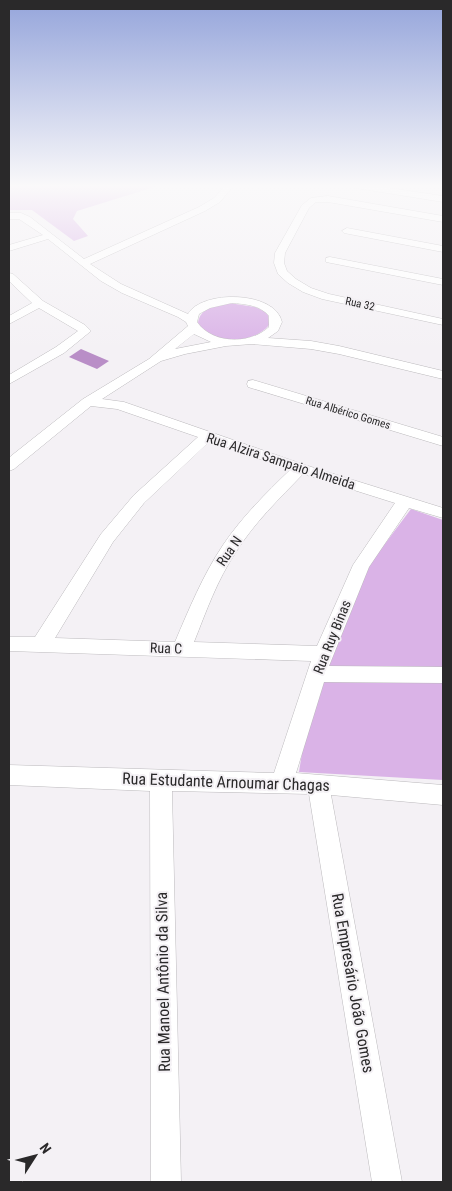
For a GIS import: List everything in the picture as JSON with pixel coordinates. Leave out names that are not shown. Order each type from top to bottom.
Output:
[{"type":"street","points":[[9,248],[34,241]]},
{"type":"street","points":[[57,241],[74,251],[84,263],[117,286],[170,308],[192,324],[206,338],[228,343]]},
{"type":"street","points":[[97,246],[123,241]]},
{"type":"street","points":[[84,263],[131,241]]},
{"type":"street","name":"Rua 32","points":[[287,241],[280,253],[279,263],[282,272],[307,290],[443,322]]},
{"type":"street","points":[[398,241],[443,249]]},
{"type":"street","points":[[330,260],[443,282]]},
{"type":"street","points":[[9,276],[40,303]]},
{"type":"street","points":[[9,288],[40,303],[85,331],[60,350],[9,380]]},
{"type":"street","points":[[170,308],[232,300],[252,302],[268,309],[274,316],[276,323],[293,335],[339,350]]},
{"type":"street","points":[[9,321],[40,303]]},
{"type":"street","points":[[11,460],[88,402],[152,362],[192,324],[194,313],[204,303]]},
{"type":"street","points":[[251,341],[269,334],[276,323]]},
{"type":"street","points":[[152,362],[182,351],[251,341],[311,345],[339,350],[443,376]]},
{"type":"street","name":"Rua Albérico Gomes","points":[[253,384],[443,442]]},
{"type":"street","points":[[108,390],[119,405]]},
{"type":"street","name":"Rua Alzira Sampaio Almeida","points":[[88,402],[119,405],[300,468],[443,513]]},
{"type":"street","points":[[41,644],[107,538],[139,499],[206,436]]},
{"type":"street","name":"Rua N","points":[[182,648],[204,593],[231,547],[263,507],[300,468]]},
{"type":"street","name":"Rua Ruy Binas","points":[[282,783],[323,654],[361,565],[405,501]]},
{"type":"street","name":"Rua C","points":[[9,644],[182,648],[323,654]]},
{"type":"street","points":[[317,674],[443,675]]},
{"type":"street","name":"Rua Estudante Arnoumar Chagas","points":[[9,775],[161,781],[318,784],[443,795]]},
{"type":"street","name":"Rua Manoel Antônio da Silva","points":[[161,781],[166,1182]]},
{"type":"street","name":"Rua Empresário João Gomes","points":[[318,784],[387,1182]]},
{"type":"shaded area","points":[[229,303],[255,307],[268,313],[269,325],[262,332],[253,336],[233,340],[213,335],[198,323],[199,318],[209,308]]},
{"type":"shaded area","points":[[81,349],[109,361],[97,369],[69,357]]},
{"type":"shaded area","points":[[411,509],[443,520],[443,780],[299,772],[309,708],[369,565]]}]
